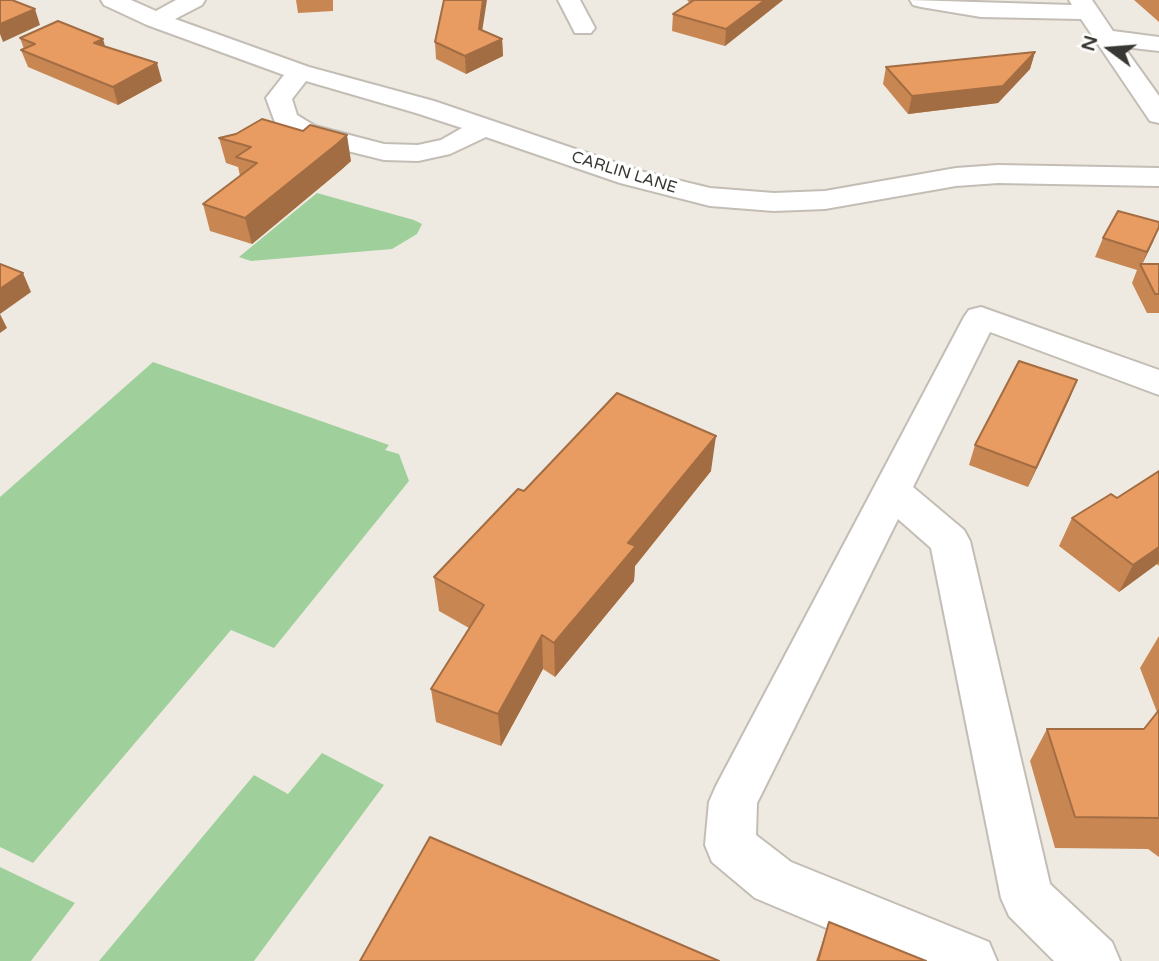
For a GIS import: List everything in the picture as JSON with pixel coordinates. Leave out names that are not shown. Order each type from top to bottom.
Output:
[{"type":"street","name":"CARLIN LANE","points":[[112,0],[155,20],[300,72],[425,107],[630,177],[677,190],[741,201],[825,200],[956,177],[998,174],[1159,177]]},
{"type":"street","points":[[155,20],[194,0]]},
{"type":"street","points":[[569,0],[583,28]]},
{"type":"street","points":[[921,0],[993,11],[1084,6],[1159,115]]},
{"type":"street","points":[[1105,37],[1159,44]]},
{"type":"street","points":[[300,72],[279,98],[285,119],[305,132],[384,152],[418,153],[450,146],[484,127]]},
{"type":"street","points":[[261,132],[285,119]]},
{"type":"street","points":[[970,961],[773,880],[730,845],[733,802],[981,317],[1159,383]]},
{"type":"street","points":[[892,491],[950,541],[1027,898],[1093,961]]},
{"type":"green space","points":[[317,193],[422,224],[417,234],[392,249],[251,261],[239,257]]},
{"type":"green space","points":[[153,362],[389,445],[385,450],[399,454],[409,481],[274,648],[231,630],[33,863],[0,847],[0,497]]},
{"type":"green space","points":[[322,753],[384,785],[254,961],[99,961],[254,775],[288,794]]},
{"type":"green space","points":[[0,867],[75,903],[31,961],[0,961]]},
{"type":"building","points":[[0,0],[12,0],[35,9],[0,24]]},
{"type":"building","points":[[444,0],[483,0],[479,29],[502,39],[465,56],[435,42]]},
{"type":"building","points":[[694,0],[765,0],[726,29],[673,14]]},
{"type":"building","points":[[58,21],[103,39],[94,43],[157,63],[113,87],[21,50],[35,44],[20,38]]},
{"type":"building","points":[[1035,52],[1003,86],[912,96],[886,67]]},
{"type":"building","points":[[262,119],[303,131],[310,125],[347,135],[245,218],[203,204],[257,163],[236,157],[251,147],[219,138],[236,134]]},
{"type":"building","points":[[1118,211],[1159,222],[1147,252],[1103,238]]},
{"type":"building","points":[[0,264],[23,273],[0,289]]},
{"type":"building","points":[[1140,264],[1159,264],[1159,294],[1155,294]]},
{"type":"building","points":[[1019,361],[1077,380],[1036,468],[975,445]]},
{"type":"building","points":[[617,393],[716,436],[628,543],[636,546],[554,643],[542,635],[498,714],[431,689],[484,605],[434,577],[518,489],[524,491]]},
{"type":"building","points":[[1159,471],[1159,547],[1133,565],[1072,518],[1111,494],[1117,498]]},
{"type":"building","points":[[1159,710],[1159,818],[1075,817],[1047,729],[1144,729]]},
{"type":"building","points":[[430,837],[719,961],[360,961]]},
{"type":"building","points":[[829,922],[926,961],[818,961]]}]
